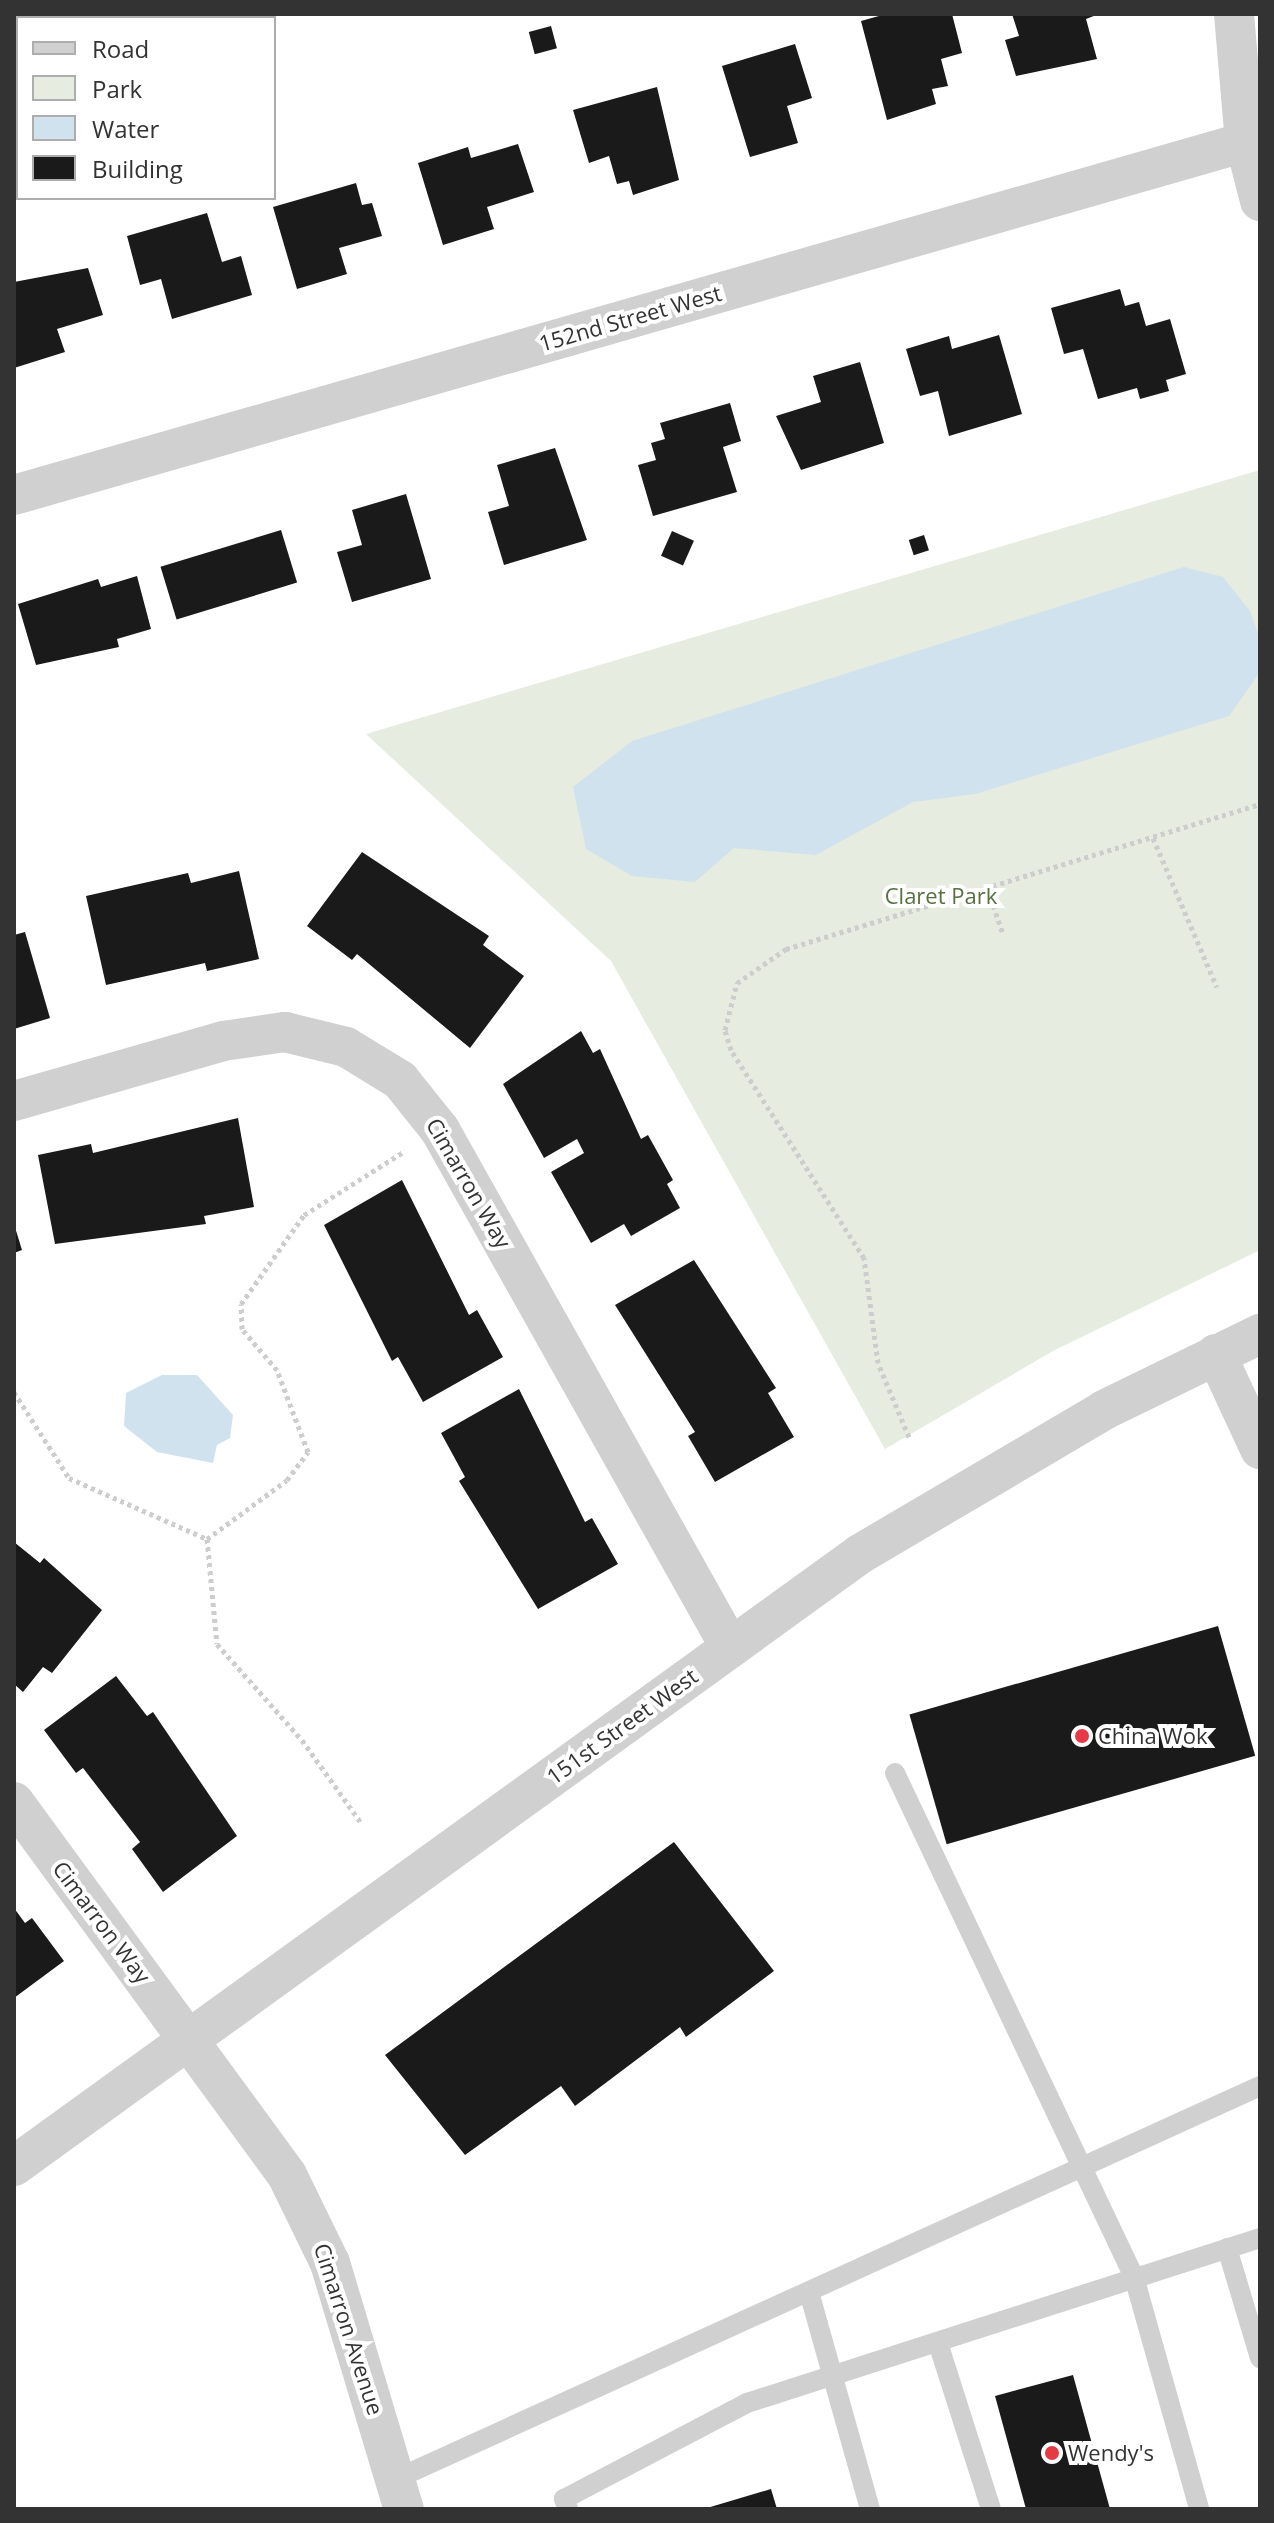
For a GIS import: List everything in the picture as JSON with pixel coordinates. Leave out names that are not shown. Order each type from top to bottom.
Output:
[{"type":"street","points":[[1234,14],[1245,142],[1260,201]]},
{"type":"street","name":"152nd Street West","points":[[14,495],[1245,142]]},
{"type":"street","name":"Cimarron Way","points":[[14,1101],[223,1041],[285,1032],[316,1036],[375,1061],[422,1103],[440,1130],[730,1647]]},
{"type":"street","name":"151st Street West","points":[[14,2166],[191,2041],[730,1647],[980,1480],[1216,1354],[1260,1334]]},
{"type":"street","points":[[1216,1354],[1260,1449]]},
{"type":"street","name":"Cimarron Way","points":[[14,1802],[191,2041]]},
{"type":"street","name":"Cimarron Avenue","points":[[191,2041],[311,2219],[400,2494]]},
{"type":"lane","points":[[895,1773],[1134,2277],[1199,2509]]},
{"type":"lane","points":[[400,2494],[809,2292],[1260,2086]]},
{"type":"lane","points":[[568,2509],[564,2499],[747,2403],[1260,2238]]},
{"type":"lane","points":[[1227,2248],[1260,2358]]},
{"type":"lane","points":[[809,2292],[870,2509]]},
{"type":"lane","points":[[938,2343],[991,2509]]},
{"type":"path","points":[[909,1437],[878,1363],[864,1258],[731,1050],[727,1005],[737,983],[786,949],[988,890],[1260,804]]},
{"type":"path","points":[[1153,838],[1217,987]]},
{"type":"path","points":[[988,890],[1003,934]]},
{"type":"path","points":[[207,1539],[287,1480],[308,1452],[277,1370],[239,1320],[246,1296],[304,1215],[440,1130]]},
{"type":"path","points":[[14,1392],[69,1478],[207,1539]]},
{"type":"path","points":[[207,1539],[217,1644],[302,1740],[362,1824]]},
{"type":"green space","name":"Claret Park","points":[[1260,470],[1260,1250],[1053,1351],[885,1449],[611,961],[366,734]]},
{"type":"water","points":[[1184,567],[1223,577],[1250,611],[1260,639],[1260,672],[1229,716],[975,794],[913,802],[816,855],[734,848],[695,882],[632,876],[586,849],[573,787],[632,741]]},
{"type":"water","points":[[162,1375],[197,1375],[233,1415],[230,1438],[217,1445],[213,1463],[157,1452],[124,1426],[126,1393]]},
{"type":"building","points":[[14,14],[34,16],[16,16],[14,64]]},
{"type":"building","points":[[129,14],[212,14],[185,16]]},
{"type":"building","points":[[886,14],[952,14],[962,53],[941,59],[948,86],[932,89],[936,104],[887,120],[861,21]]},
{"type":"building","points":[[1012,14],[1099,14],[1086,19],[1097,59],[1016,76],[1005,40],[1019,36]]},
{"type":"building","points":[[551,26],[557,48],[535,54],[529,32]]},
{"type":"building","points":[[795,44],[812,98],[787,106],[798,143],[750,157],[722,66]]},
{"type":"building","points":[[657,87],[679,180],[633,195],[629,181],[617,184],[609,156],[589,163],[573,110]]},
{"type":"building","points":[[518,144],[534,192],[487,207],[494,229],[443,245],[418,163],[468,147],[471,158]]},
{"type":"building","points":[[356,183],[362,205],[372,203],[382,236],[339,248],[347,274],[297,289],[273,207]]},
{"type":"building","points":[[207,213],[222,262],[241,256],[252,295],[172,319],[161,279],[140,285],[127,236]]},
{"type":"building","points":[[88,268],[103,315],[57,329],[65,352],[14,368],[14,282]]},
{"type":"building","points":[[1120,289],[1125,306],[1139,302],[1146,326],[1170,319],[1186,374],[1166,380],[1169,391],[1140,399],[1137,388],[1098,399],[1083,349],[1064,354],[1051,308]]},
{"type":"building","points":[[999,335],[1022,414],[949,436],[938,391],[920,396],[906,349],[949,336],[952,349]]},
{"type":"building","points":[[860,362],[884,443],[801,470],[776,416],[821,402],[813,376]]},
{"type":"building","points":[[730,403],[741,441],[723,447],[737,492],[653,516],[638,465],[656,460],[651,443],[665,439],[660,423]]},
{"type":"building","points":[[555,448],[587,540],[504,565],[488,512],[509,506],[497,465]]},
{"type":"building","points":[[406,494],[431,579],[352,602],[337,552],[362,545],[352,510]]},
{"type":"building","points":[[281,530],[297,583],[177,619],[161,567]]},
{"type":"building","points":[[672,531],[694,541],[683,565],[661,556]]},
{"type":"building","points":[[924,535],[929,550],[914,555],[909,540]]},
{"type":"building","points":[[137,576],[151,629],[117,639],[119,647],[36,665],[18,604],[98,579],[101,587]]},
{"type":"building","points":[[362,852],[489,936],[483,945],[524,976],[470,1048],[357,954],[352,960],[307,926]]},
{"type":"building","points":[[239,871],[259,959],[207,971],[205,963],[106,985],[86,896],[188,873],[191,883]]},
{"type":"building","points":[[25,932],[50,1018],[14,1029],[14,935]]},
{"type":"building","points":[[581,1031],[593,1053],[600,1049],[641,1139],[648,1135],[673,1180],[667,1184],[680,1208],[631,1236],[624,1224],[591,1243],[551,1172],[584,1153],[577,1139],[544,1158],[503,1084]]},
{"type":"building","points":[[238,1118],[254,1207],[204,1216],[206,1224],[55,1244],[38,1155],[91,1144],[93,1153]]},
{"type":"building","points":[[402,1180],[469,1315],[477,1310],[503,1357],[423,1402],[398,1357],[392,1361],[324,1225]]},
{"type":"building","points":[[14,1224],[22,1250],[14,1253]]},
{"type":"building","points":[[694,1260],[776,1388],[768,1393],[794,1437],[715,1482],[688,1436],[695,1432],[615,1305]]},
{"type":"building","points":[[519,1389],[585,1522],[592,1518],[618,1564],[538,1609],[459,1481],[465,1477],[441,1433]]},
{"type":"building","points":[[14,1542],[40,1563],[44,1558],[102,1610],[52,1673],[43,1667],[23,1692],[14,1684]]},
{"type":"building","name":"China Wok","points":[[1218,1626],[1255,1756],[947,1844],[909,1714]]},
{"type":"building","points":[[116,1676],[147,1716],[153,1712],[237,1836],[163,1892],[132,1849],[140,1842],[83,1768],[76,1773],[44,1730]]},
{"type":"building","points":[[674,1842],[774,1971],[686,2037],[680,2027],[575,2106],[561,2086],[465,2155],[385,2055]]},
{"type":"building","points":[[14,1908],[25,1923],[32,1918],[64,1961],[14,1998]]},
{"type":"building","name":"Wendy's","points":[[1073,2375],[1110,2509],[1026,2509],[995,2396]]},
{"type":"building","points":[[771,2489],[777,2509],[707,2509],[707,2508]]},
{"type":"place","name":"China Wok","points":[[1082,1736]]},
{"type":"place","name":"Wendy's","points":[[1052,2453]]}]
